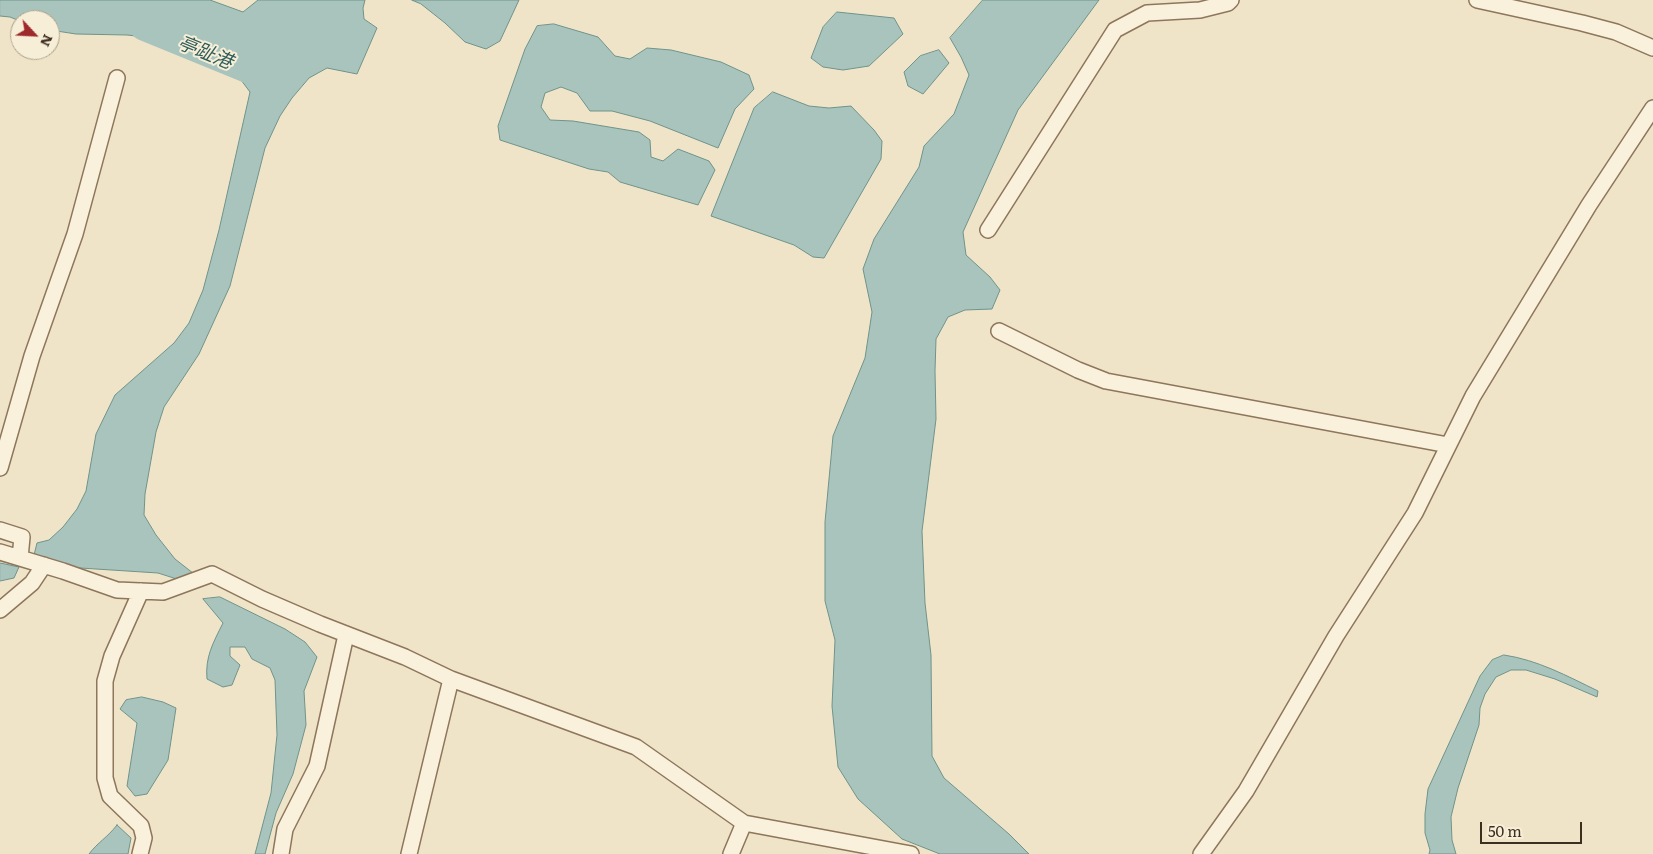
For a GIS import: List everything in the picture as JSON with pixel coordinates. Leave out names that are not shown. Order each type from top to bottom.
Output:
[{"type":"street","points":[[988,230],[1115,30],[1150,7],[1200,10],[1228,3],[1231,0]]},
{"type":"street","points":[[1477,0],[1599,27],[1616,32],[1653,48]]},
{"type":"street","points":[[0,468],[32,356],[75,234],[117,78]]},
{"type":"street","points":[[1201,854],[1246,791],[1336,636],[1415,513],[1478,388],[1590,205],[1653,108]]},
{"type":"street","points":[[999,331],[1078,370],[1106,381],[1448,445]]},
{"type":"street","points":[[0,530],[22,537],[20,558]]},
{"type":"street","points":[[0,552],[117,590],[163,592],[212,574],[262,599],[346,635],[405,657],[451,679],[636,747],[744,823],[911,854]]},
{"type":"street","points":[[0,610],[32,583],[44,565]]},
{"type":"street","points":[[140,854],[144,838],[141,826],[110,796],[104,778],[105,681],[112,656],[141,591]]},
{"type":"street","points":[[280,854],[285,829],[317,766],[346,635]]},
{"type":"street","points":[[409,854],[451,679]]},
{"type":"street","points":[[731,854],[744,823]]},
{"type":"water","points":[[0,0],[210,0],[243,12],[258,0],[365,0],[363,8],[364,19],[377,28],[357,74],[327,68],[309,78],[280,116],[265,148],[230,286],[199,354],[164,407],[156,432],[145,494],[144,515],[156,535],[175,559],[198,577],[183,581],[158,573],[65,567],[34,555],[37,543],[49,540],[63,527],[77,509],[86,491],[96,434],[115,395],[174,343],[189,323],[203,290],[219,230],[250,92],[229,64],[214,51],[197,43],[127,35],[76,34],[60,32],[60,10],[10,10],[10,17],[0,16]]},
{"type":"water","points":[[412,0],[519,0],[500,41],[486,49],[465,42],[445,23],[421,4]]},
{"type":"water","points":[[983,0],[1099,0],[1018,110],[963,232],[966,255],[990,277],[1000,290],[992,309],[965,310],[948,317],[936,339],[936,419],[922,531],[925,603],[931,655],[932,756],[944,778],[1009,834],[1029,854],[940,854],[902,839],[858,799],[838,767],[832,706],[835,640],[825,601],[825,522],[833,436],[865,358],[872,312],[863,269],[874,239],[919,167],[924,146],[954,114],[969,75],[950,38]]},
{"type":"water","points":[[837,12],[894,18],[903,34],[869,66],[843,70],[823,67],[811,58],[823,27]]},
{"type":"water","points":[[554,24],[598,37],[615,56],[630,59],[647,48],[671,50],[721,62],[749,75],[754,89],[735,109],[718,148],[650,121],[612,111],[590,111],[577,93],[561,87],[545,93],[541,107],[550,120],[573,121],[639,132],[650,140],[651,157],[663,161],[678,149],[709,161],[715,170],[698,205],[620,182],[608,172],[589,169],[500,140],[498,126],[525,49],[537,26]]},
{"type":"water","points":[[939,50],[949,63],[923,94],[908,86],[904,72],[920,56]]},
{"type":"water","points":[[773,92],[809,106],[829,108],[851,106],[882,141],[881,159],[824,258],[813,257],[794,245],[711,216],[754,108]]},
{"type":"water","points":[[0,563],[19,567],[14,578],[0,581]]},
{"type":"water","points":[[220,597],[285,629],[305,642],[317,657],[304,691],[306,725],[293,774],[276,813],[265,854],[255,854],[271,793],[277,735],[275,680],[270,668],[252,659],[245,647],[230,647],[230,656],[240,665],[232,685],[223,687],[207,679],[209,657],[223,623],[203,599]]},
{"type":"water","points":[[1504,655],[1517,657],[1564,674],[1598,691],[1597,697],[1555,679],[1526,670],[1511,670],[1496,677],[1485,694],[1480,708],[1479,725],[1458,788],[1451,817],[1452,840],[1456,854],[1429,854],[1430,850],[1425,833],[1428,789],[1480,676],[1492,660]]},
{"type":"water","points":[[142,697],[163,702],[176,708],[168,760],[147,794],[135,796],[127,786],[137,723],[120,709],[126,700]]},
{"type":"water","points":[[117,825],[131,838],[128,854],[89,854],[110,833]]},
{"type":"waterway","name":"亭趾港","points":[[143,28],[258,75]]}]
